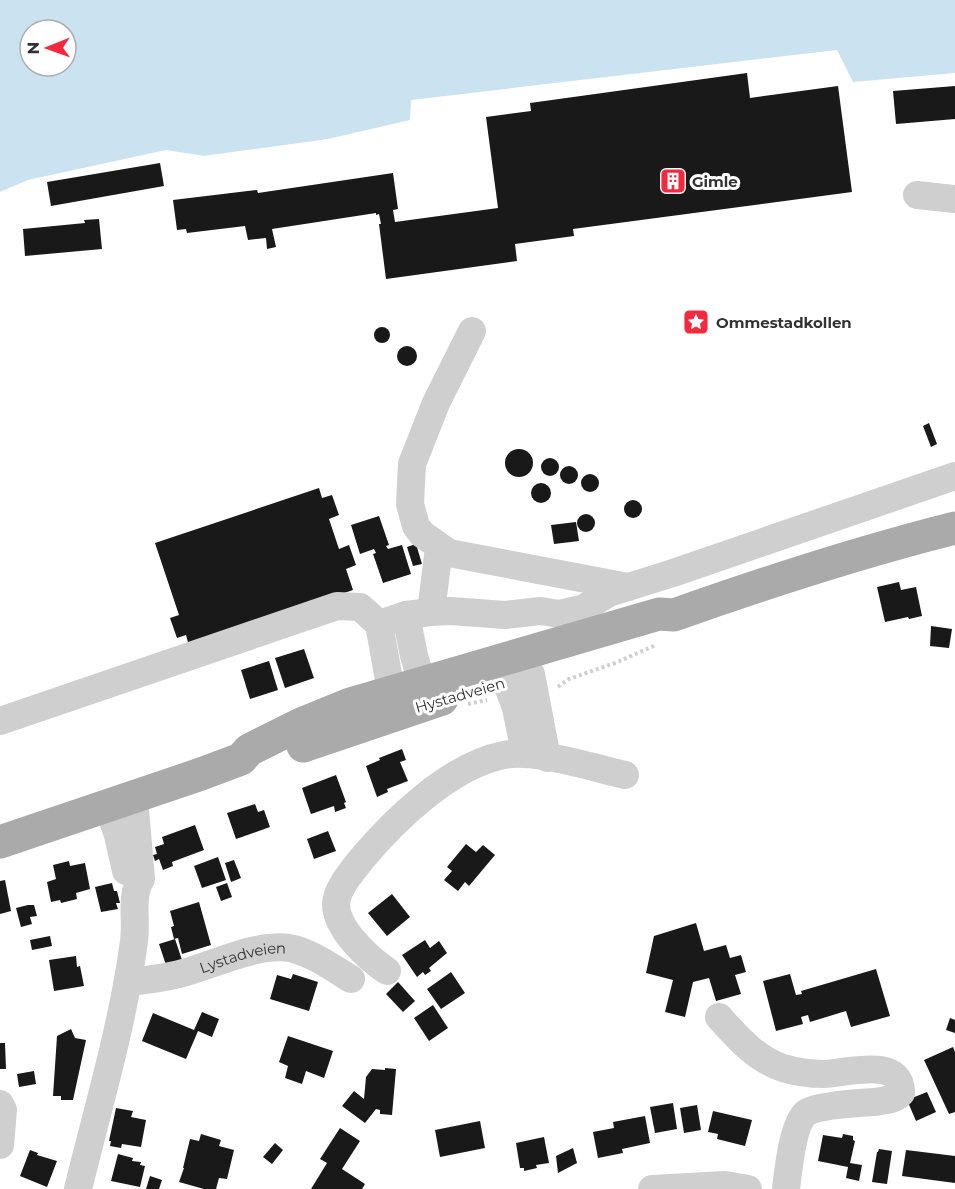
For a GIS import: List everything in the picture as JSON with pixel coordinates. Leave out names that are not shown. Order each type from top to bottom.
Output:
[{"type":"main road","name":"Hystadveien","points":[[0,842],[241,759],[254,762],[408,693],[517,671],[659,614],[674,615],[824,565],[955,528]]},
{"type":"street","points":[[917,195],[955,199]]},
{"type":"street","points":[[472,331],[436,403],[412,464],[410,504],[412,517],[422,534],[449,553],[618,590]]},
{"type":"street","points":[[378,624],[419,614],[451,611],[505,615],[541,611],[559,614],[584,608],[618,590],[955,476]]},
{"type":"street","points":[[408,693],[419,614],[439,548]]},
{"type":"street","points":[[0,721],[337,606],[360,607],[378,624],[408,693]]},
{"type":"street","points":[[517,671],[516,708],[536,755]]},
{"type":"street","points":[[387,971],[366,955],[344,926],[336,905],[340,889],[353,870],[394,823],[453,777],[475,765],[507,754],[536,755],[625,775]]},
{"type":"street","points":[[78,1189],[129,982],[136,927],[135,888],[141,879],[135,810],[119,802]]},
{"type":"street","name":"Lystadveien","points":[[129,982],[153,980],[258,950],[277,947],[311,955],[351,980]]},
{"type":"street","points":[[719,1017],[754,1053],[781,1068],[824,1074],[883,1070],[893,1074],[901,1084],[901,1093],[890,1100],[829,1107],[812,1110],[805,1114],[800,1120],[788,1170],[786,1189]]},
{"type":"street","points":[[0,1104],[3,1110],[0,1145]]},
{"type":"street","points":[[652,1189],[725,1185],[748,1189]]},
{"type":"water","points":[[0,0],[955,0],[955,73],[853,82],[837,50],[411,100],[410,120],[328,139],[204,156],[166,150],[28,180],[0,192]]},
{"type":"building","name":"Gimle","points":[[747,73],[750,98],[838,86],[852,192],[573,229],[574,236],[515,244],[517,261],[386,279],[379,224],[381,224],[379,214],[376,215],[376,213],[272,229],[276,247],[267,249],[266,238],[248,240],[245,226],[187,233],[186,229],[177,230],[173,200],[257,190],[258,193],[393,173],[398,209],[393,210],[395,222],[498,208],[486,117],[531,111],[530,103]]},
{"type":"building","points":[[955,86],[955,119],[896,124],[893,91]]},
{"type":"building","points":[[160,163],[164,186],[51,206],[47,182]]},
{"type":"building","points":[[99,219],[102,249],[25,256],[23,229],[85,223],[84,220]]},
{"type":"building","points":[[382,327],[390,335],[382,343],[374,335]]},
{"type":"building","points":[[407,346],[414,349],[417,356],[414,363],[407,366],[400,363],[397,356],[400,349]]},
{"type":"building","points":[[929,423],[937,444],[931,447],[923,426]]},
{"type":"building","points":[[519,449],[529,453],[533,463],[529,473],[519,477],[509,473],[505,463],[509,453]]},
{"type":"building","points":[[550,458],[556,461],[559,467],[556,473],[550,476],[544,473],[541,467],[544,461]]},
{"type":"building","points":[[569,466],[575,469],[578,475],[575,481],[569,484],[563,481],[560,475],[563,469]]},
{"type":"building","points":[[590,474],[596,477],[599,483],[596,489],[590,492],[584,489],[581,483],[584,477]]},
{"type":"building","points":[[541,483],[548,486],[551,493],[548,500],[541,503],[534,500],[531,493],[534,486]]},
{"type":"building","points":[[319,488],[322,498],[332,495],[339,515],[329,519],[339,549],[349,545],[356,565],[346,569],[353,590],[189,646],[186,635],[177,638],[170,618],[179,615],[155,543]]},
{"type":"building","points":[[633,500],[639,503],[642,509],[639,515],[633,518],[627,515],[624,509],[627,503]]},
{"type":"building","points":[[586,514],[592,517],[595,523],[592,529],[586,532],[580,529],[577,523],[580,517]]},
{"type":"building","points":[[379,516],[389,545],[386,546],[388,549],[402,545],[411,574],[383,583],[373,554],[376,553],[374,549],[360,554],[351,525]]},
{"type":"building","points":[[576,522],[579,541],[554,544],[551,525]]},
{"type":"building","points":[[416,544],[422,564],[413,566],[407,547]]},
{"type":"building","points":[[899,582],[901,590],[916,587],[922,616],[885,622],[877,587]]},
{"type":"building","points":[[931,626],[952,629],[949,648],[930,646]]},
{"type":"building","points":[[304,649],[314,678],[285,688],[275,658]]},
{"type":"building","points":[[269,661],[278,690],[250,699],[241,670]]},
{"type":"building","points":[[402,749],[406,760],[400,762],[408,781],[387,789],[388,792],[377,797],[366,766]]},
{"type":"building","points":[[336,775],[346,808],[335,812],[334,806],[311,814],[302,788]]},
{"type":"building","points":[[255,804],[258,812],[264,810],[270,827],[236,839],[227,813]]},
{"type":"building","points":[[195,825],[204,850],[172,862],[173,866],[163,870],[159,859],[155,861],[153,855],[157,854],[155,847],[164,844],[162,837]]},
{"type":"building","points":[[328,831],[336,851],[314,859],[307,839]]},
{"type":"building","points":[[466,844],[476,852],[483,845],[495,855],[469,886],[465,882],[458,891],[444,880],[452,871],[447,867]]},
{"type":"building","points":[[218,857],[226,880],[202,888],[194,866]]},
{"type":"building","points":[[234,860],[241,878],[231,882],[225,863]]},
{"type":"building","points":[[69,861],[70,866],[85,863],[90,889],[76,893],[77,899],[61,903],[60,900],[51,902],[47,882],[56,879],[53,865]]},
{"type":"building","points":[[5,880],[11,911],[0,914],[0,881]]},
{"type":"building","points":[[112,883],[120,903],[116,903],[118,909],[101,912],[95,887]]},
{"type":"building","points":[[227,883],[232,897],[221,901],[216,887]]},
{"type":"building","points":[[392,894],[410,917],[387,936],[368,913]]},
{"type":"building","points":[[199,902],[211,945],[182,954],[178,938],[174,939],[171,927],[174,926],[170,911]]},
{"type":"building","points":[[34,905],[37,916],[30,917],[32,924],[21,927],[16,908]]},
{"type":"building","points":[[696,923],[704,951],[726,945],[730,958],[741,955],[746,972],[735,975],[741,994],[716,1001],[709,978],[693,982],[685,1017],[665,1012],[673,980],[646,973],[654,936]]},
{"type":"building","points":[[50,936],[52,946],[32,950],[30,940]]},
{"type":"building","points":[[175,939],[182,960],[166,965],[159,944]]},
{"type":"building","points":[[425,940],[430,948],[439,941],[447,953],[429,968],[431,971],[425,975],[423,972],[417,977],[402,955]]},
{"type":"building","points":[[76,956],[77,967],[80,966],[84,986],[54,991],[49,960]]},
{"type":"building","points":[[876,969],[890,1016],[851,1027],[846,1011],[810,1022],[808,1015],[801,1017],[803,1024],[776,1031],[763,981],[790,974],[796,995],[802,994],[801,991]]},
{"type":"building","points":[[451,972],[465,993],[441,1009],[427,989]]},
{"type":"building","points":[[293,974],[318,982],[309,1011],[270,999],[277,975],[291,979]]},
{"type":"building","points":[[398,982],[415,1001],[403,1012],[386,994]]},
{"type":"building","points":[[433,1005],[448,1028],[429,1041],[414,1018]]},
{"type":"building","points":[[202,1012],[219,1019],[212,1037],[198,1031],[186,1059],[142,1041],[153,1013],[194,1030]]},
{"type":"building","points":[[950,1018],[955,1020],[955,1033],[946,1030]]},
{"type":"building","points":[[71,1029],[75,1038],[86,1040],[73,1100],[61,1100],[61,1096],[53,1096],[57,1036]]},
{"type":"building","points":[[288,1036],[333,1051],[324,1078],[306,1071],[302,1084],[285,1078],[288,1066],[279,1062]]},
{"type":"building","points":[[0,1043],[5,1043],[6,1069],[0,1069]]},
{"type":"building","points":[[953,1047],[955,1052],[955,1112],[949,1114],[924,1060]]},
{"type":"building","points":[[385,1068],[396,1069],[392,1115],[380,1114],[380,1110],[376,1109],[365,1123],[342,1106],[354,1091],[364,1099],[366,1077],[372,1069],[385,1070]]},
{"type":"building","points":[[34,1071],[36,1084],[19,1087],[17,1074]]},
{"type":"building","points":[[927,1092],[936,1112],[916,1121],[907,1100]]},
{"type":"building","points":[[673,1103],[677,1129],[655,1133],[650,1107]]},
{"type":"building","points":[[697,1105],[701,1130],[684,1133],[680,1108]]},
{"type":"building","points":[[116,1108],[133,1111],[131,1117],[146,1120],[141,1147],[122,1144],[121,1148],[110,1146]]},
{"type":"building","points":[[713,1111],[752,1120],[745,1146],[717,1139],[718,1134],[708,1132]]},
{"type":"building","points":[[645,1116],[650,1143],[622,1149],[623,1153],[598,1158],[593,1132],[614,1128],[613,1122]]},
{"type":"building","points":[[480,1121],[485,1148],[440,1157],[435,1130]]},
{"type":"building","points":[[340,1128],[360,1141],[342,1169],[365,1184],[362,1189],[311,1189],[327,1163],[320,1159]]},
{"type":"building","points":[[201,1134],[221,1140],[219,1146],[234,1150],[227,1179],[219,1178],[216,1189],[204,1189],[179,1182],[190,1139],[199,1141]]},
{"type":"building","points":[[843,1134],[853,1136],[855,1141],[850,1163],[862,1165],[859,1181],[846,1178],[848,1167],[818,1161],[823,1135],[842,1138]]},
{"type":"building","points":[[544,1137],[549,1163],[536,1165],[537,1168],[524,1171],[524,1168],[520,1168],[516,1143]]},
{"type":"building","points":[[275,1143],[283,1150],[272,1164],[263,1157]]},
{"type":"building","points":[[573,1148],[577,1163],[558,1173],[556,1156]]},
{"type":"building","points":[[879,1149],[892,1151],[887,1184],[872,1182]]},
{"type":"building","points":[[30,1150],[38,1153],[37,1155],[57,1161],[47,1187],[20,1176]]},
{"type":"building","points":[[906,1150],[955,1156],[955,1183],[902,1176]]},
{"type":"building","points":[[118,1154],[133,1158],[132,1161],[141,1162],[140,1165],[145,1166],[140,1187],[111,1181]]},
{"type":"building","points":[[150,1176],[162,1180],[159,1189],[146,1189]]},
{"type":"place","name":"Gimle","points":[[673,181]]},
{"type":"place","name":"Ommestadkollen","points":[[696,322]]}]
